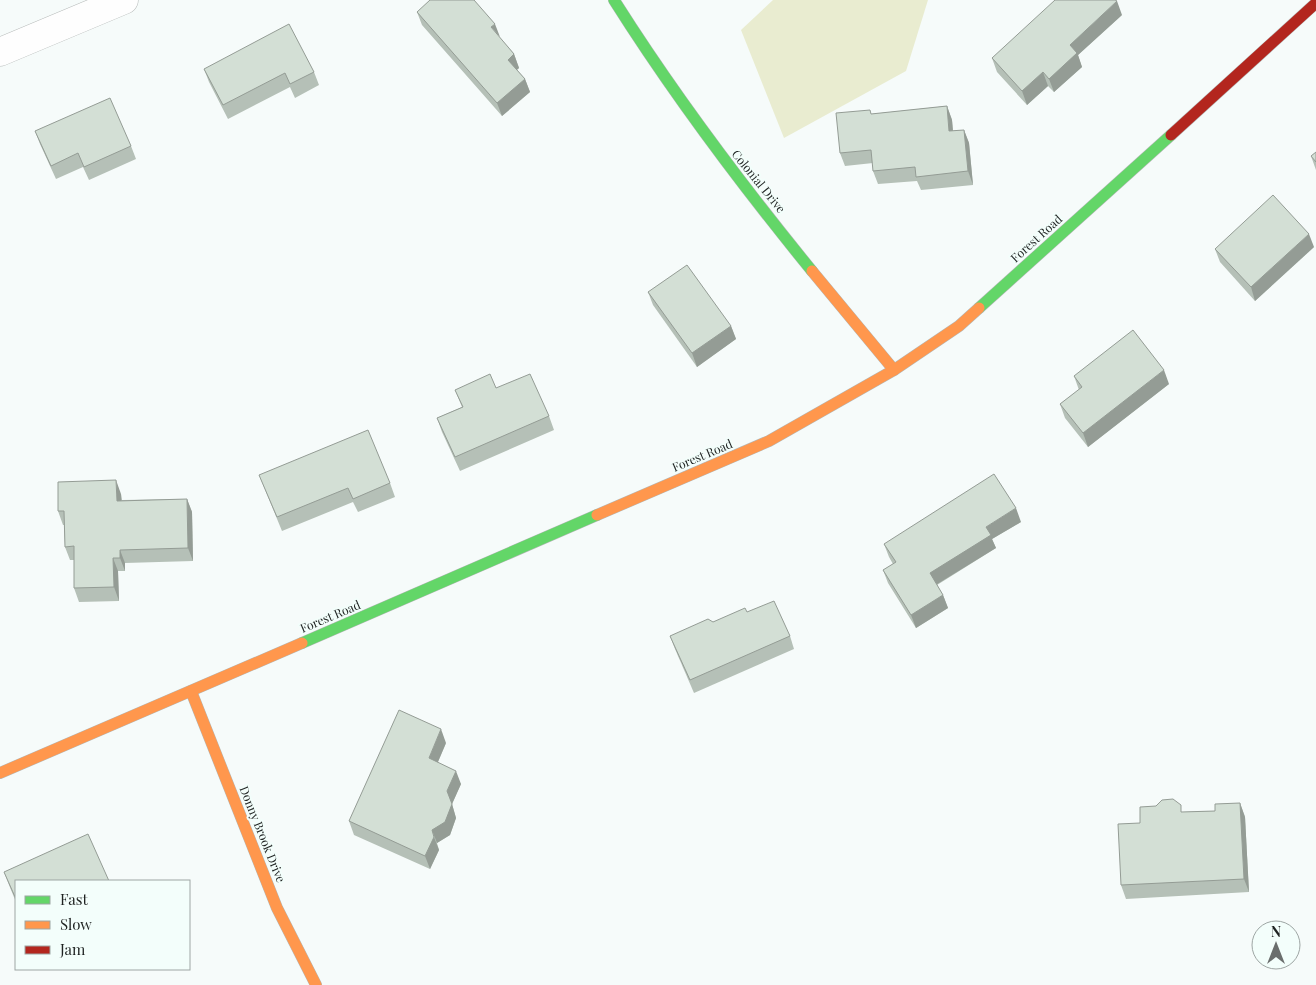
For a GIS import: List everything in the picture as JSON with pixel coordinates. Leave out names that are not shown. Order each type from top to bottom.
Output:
[{"type":"main road","name":"Colonial Drive","points":[[614,0],[644,51],[702,132],[894,370]]},
{"type":"main road","name":"Forest Road","points":[[0,773],[770,441],[894,370],[959,326],[1316,3]]},
{"type":"main road","name":"Donny Brook Drive","points":[[191,691],[277,908],[316,985]]},
{"type":"street","points":[[0,52],[124,0]]},
{"type":"green space","points":[[773,0],[928,0],[906,71],[784,138],[741,30]]},
{"type":"building","points":[[430,0],[474,0],[495,24],[491,27],[514,54],[508,60],[525,79],[497,103],[417,12]]},
{"type":"building","points":[[1055,0],[1117,1],[1070,45],[1077,53],[1049,79],[1043,72],[1022,91],[992,58]]},
{"type":"building","points":[[289,24],[314,72],[290,84],[285,73],[223,105],[204,69]]},
{"type":"building","points":[[110,98],[131,146],[84,167],[78,153],[51,166],[35,131]]},
{"type":"building","points":[[947,106],[949,131],[964,130],[968,171],[916,177],[915,167],[873,171],[871,150],[840,153],[836,113],[870,110],[871,114]]},
{"type":"building","points":[[1316,152],[1316,162],[1311,156]]},
{"type":"building","points":[[1273,195],[1309,234],[1251,287],[1215,249]]},
{"type":"building","points":[[687,265],[731,326],[692,353],[648,292]]},
{"type":"building","points":[[1133,330],[1164,370],[1083,433],[1060,404],[1082,387],[1074,376]]},
{"type":"building","points":[[490,374],[496,388],[530,374],[549,416],[455,457],[437,418],[463,407],[455,390]]},
{"type":"building","points":[[368,430],[390,483],[353,499],[348,488],[277,517],[259,475]]},
{"type":"building","points":[[994,474],[1016,508],[986,527],[991,535],[930,573],[943,595],[911,615],[883,570],[896,562],[884,544]]},
{"type":"building","points":[[116,480],[117,501],[187,499],[188,548],[120,550],[120,558],[113,558],[114,587],[74,588],[74,546],[65,547],[64,511],[58,511],[58,482]]},
{"type":"building","points":[[774,601],[790,636],[690,680],[670,636],[708,619],[713,622],[745,608],[747,612]]},
{"type":"building","points":[[399,710],[441,729],[429,758],[456,771],[447,791],[452,804],[445,822],[432,830],[434,837],[425,856],[349,821]]},
{"type":"building","points":[[1173,799],[1181,805],[1181,812],[1215,811],[1215,804],[1240,803],[1244,879],[1121,885],[1118,824],[1140,823],[1140,807],[1156,806],[1162,800]]},
{"type":"building","points":[[88,834],[109,880],[15,880],[15,897],[4,872]]},
{"type":"traffic: fast","points":[[614,0],[660,70],[709,138],[812,271]]},
{"type":"traffic: fast","points":[[979,308],[1171,135]]},
{"type":"traffic: fast","points":[[302,643],[597,515]]},
{"type":"traffic: slow","points":[[812,271],[894,370]]},
{"type":"traffic: slow","points":[[597,515],[769,441],[894,370],[959,326],[979,308]]},
{"type":"traffic: slow","points":[[0,773],[302,643]]},
{"type":"traffic: slow","points":[[191,691],[277,908],[316,985]]},
{"type":"traffic: jam","points":[[1171,135],[1316,3]]}]
